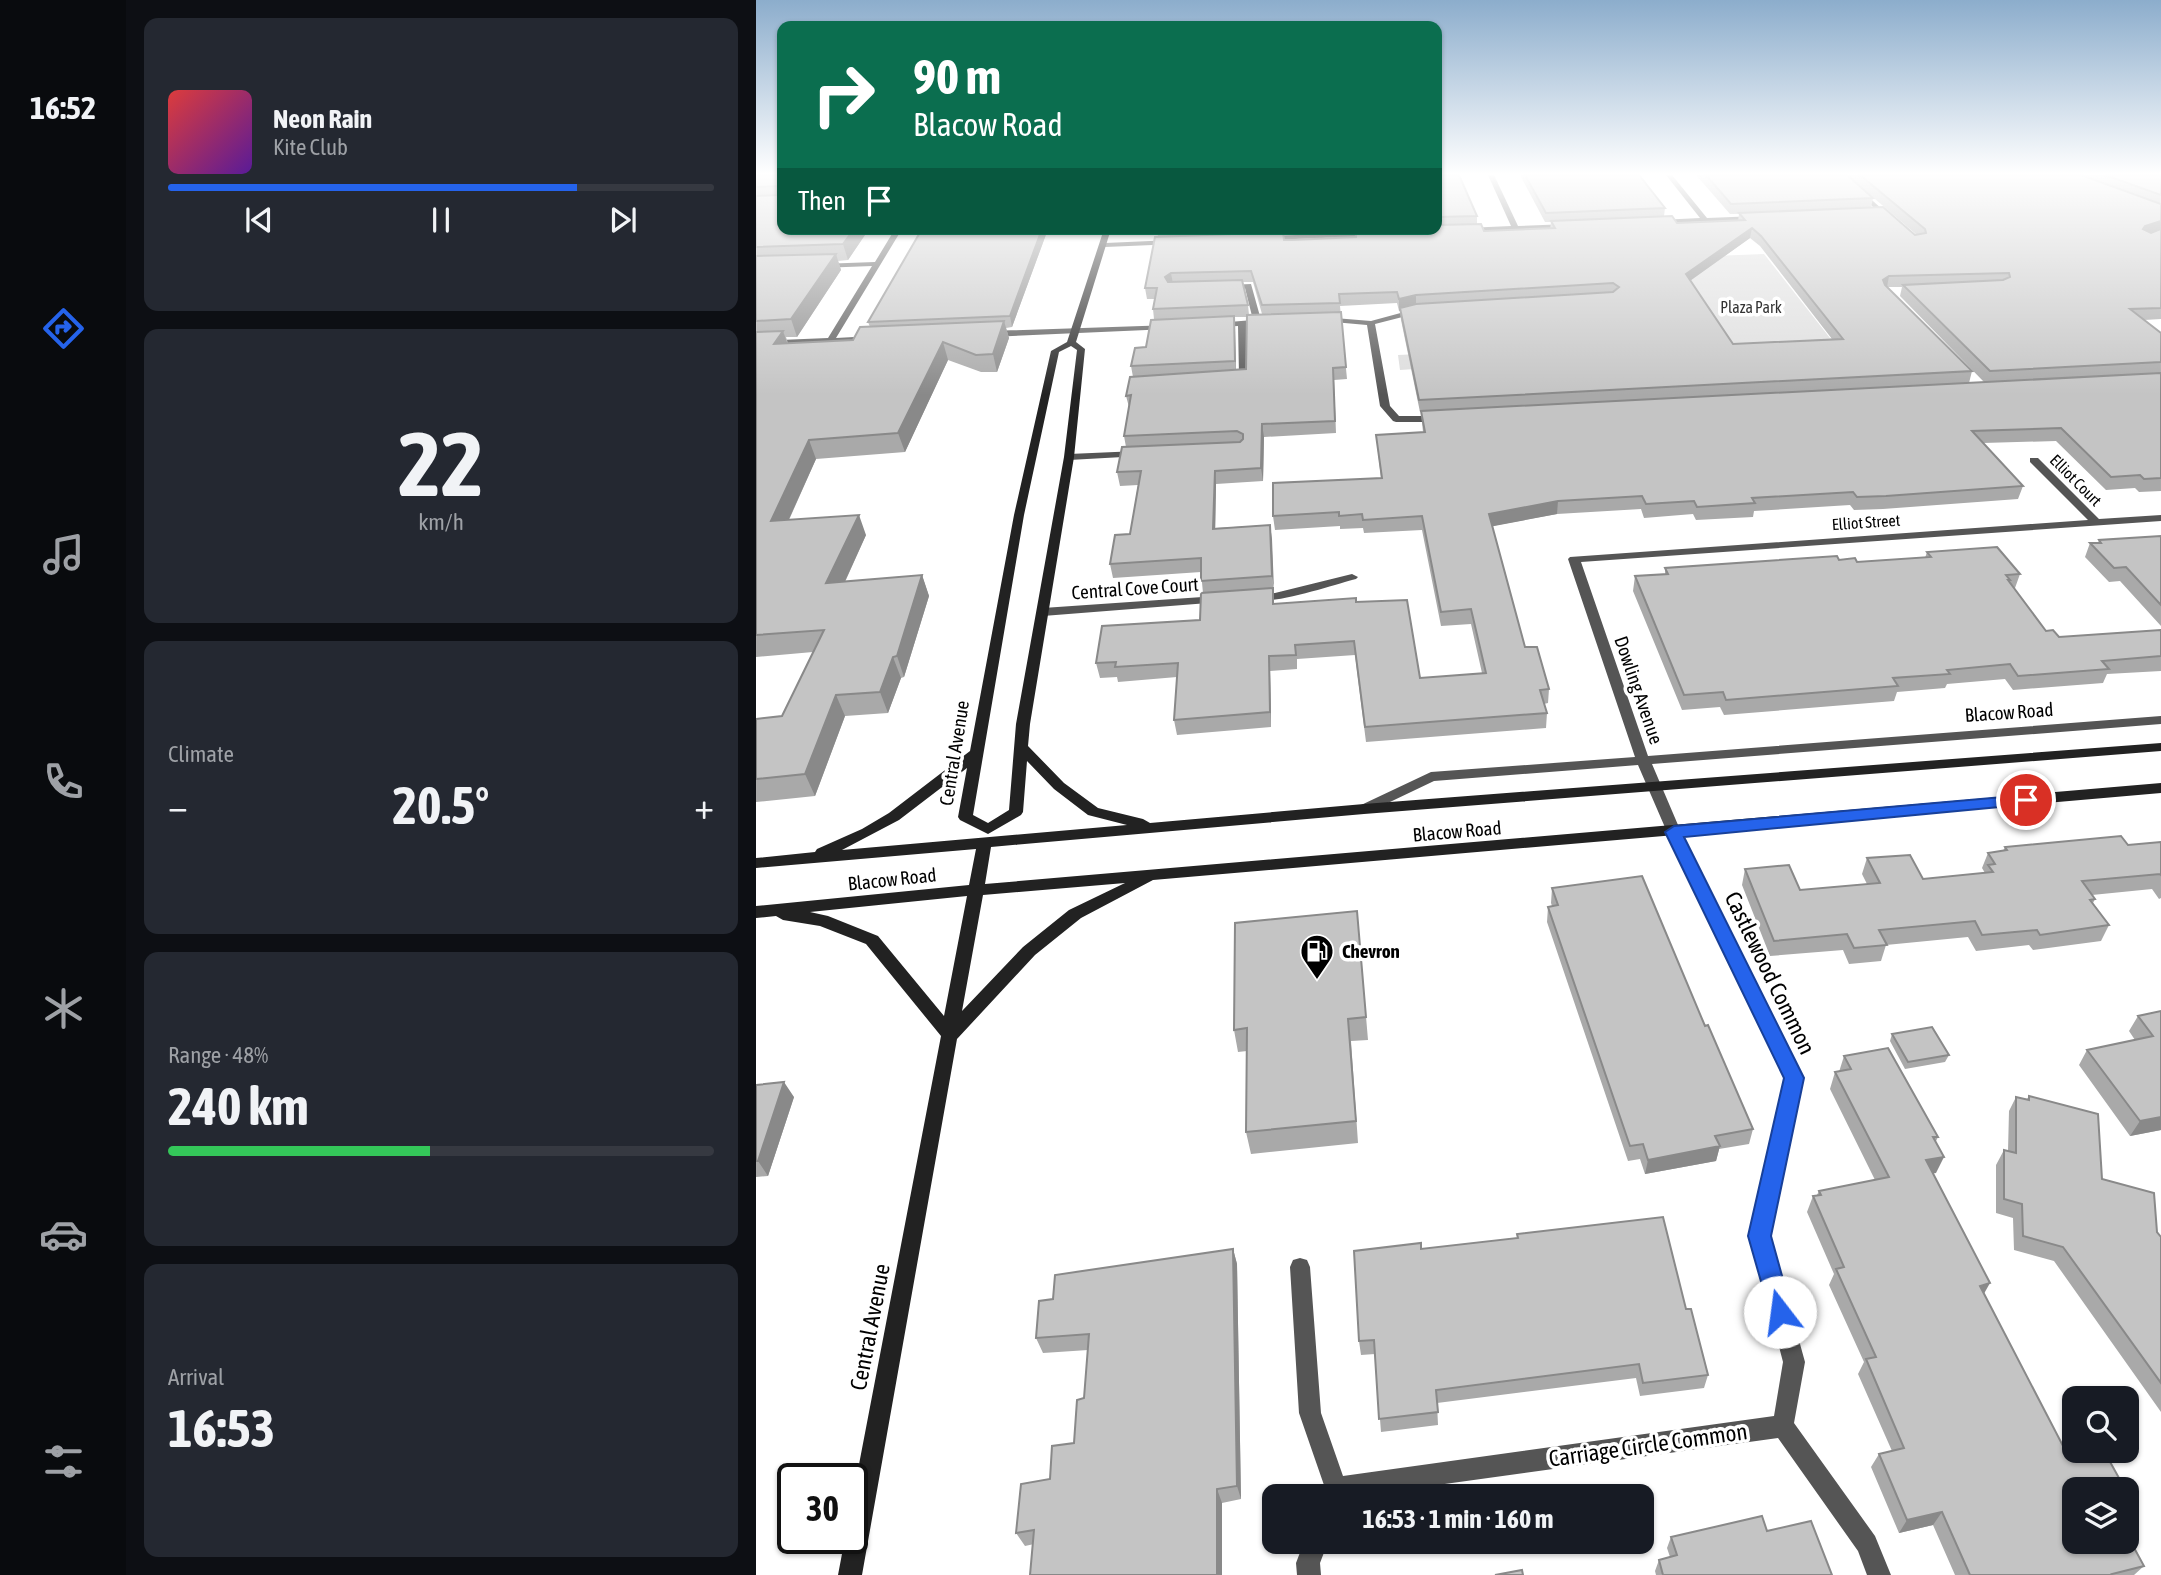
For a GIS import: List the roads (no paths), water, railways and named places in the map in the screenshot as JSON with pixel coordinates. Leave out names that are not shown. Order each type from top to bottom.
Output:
[{"type":"main road","name":"Central Avenue","points":[[1071,343],[1081,349],[1069,457],[1021,747],[1016,812],[988,830],[964,817],[1019,514],[1055,351],[1071,343],[1104,248]]},
{"type":"main road","points":[[1021,747],[1059,786],[1093,812],[1154,827]]},
{"type":"main road","name":"Blacow Road","points":[[756,863],[1364,809],[2161,747]]},
{"type":"main road","points":[[811,858],[878,827],[924,797],[976,753]]},
{"type":"main road","name":"Blacow Road","points":[[760,911],[975,890],[1674,832],[2161,788]]},
{"type":"main road","name":"Central Avenue","points":[[850,1575],[985,841]]},
{"type":"main road","points":[[760,911],[822,920],[872,940],[950,1035],[1029,951],[1075,914],[1152,876]]},
{"type":"street","points":[[831,340],[887,248]]},
{"type":"street","points":[[810,266],[878,264]]},
{"type":"street","points":[[1223,287],[1248,286],[1258,323]]},
{"type":"street","points":[[1309,320],[1335,318],[1371,323],[1429,310]]},
{"type":"street","points":[[1201,325],[1270,322]]},
{"type":"street","points":[[1230,378],[1243,378],[1242,323]]},
{"type":"street","points":[[1371,323],[1385,406],[1396,419],[1457,418]]},
{"type":"street","points":[[978,335],[1174,327]]},
{"type":"street","points":[[756,344],[884,338]]},
{"type":"street","points":[[1069,457],[1146,454]]},
{"type":"street","name":"Elliot Court","points":[[2034,460],[2096,522]]},
{"type":"street","name":"Elliot Street","points":[[1574,559],[2161,518]]},
{"type":"street","name":"Dowling Avenue","points":[[1574,559],[1642,758],[1674,832]]},
{"type":"street","name":"Central Cove Court","points":[[1043,612],[1275,596],[1352,577]]},
{"type":"street","name":"Blacow Road","points":[[1364,809],[1431,777],[1642,758],[2161,720]]},
{"type":"street","name":"Castlewood Common","points":[[1674,832],[1794,1078],[1759,1236],[1794,1363],[1783,1426]]},
{"type":"street","name":"Carriage Circle Common","points":[[1300,1267],[1310,1413],[1332,1484]]},
{"type":"street","points":[[1783,1426],[1867,1544],[1879,1575]]},
{"type":"street","name":"Carriage Circle Common","points":[[1389,1484],[1783,1426]]},
{"type":"street","points":[[1309,1575],[1308,1563],[1311,1554]]},
{"type":"place","name":"Chevron","points":[[1317,981]]},
{"type":"park label","name":"Plaza Park","points":[[1751,307]]}]
